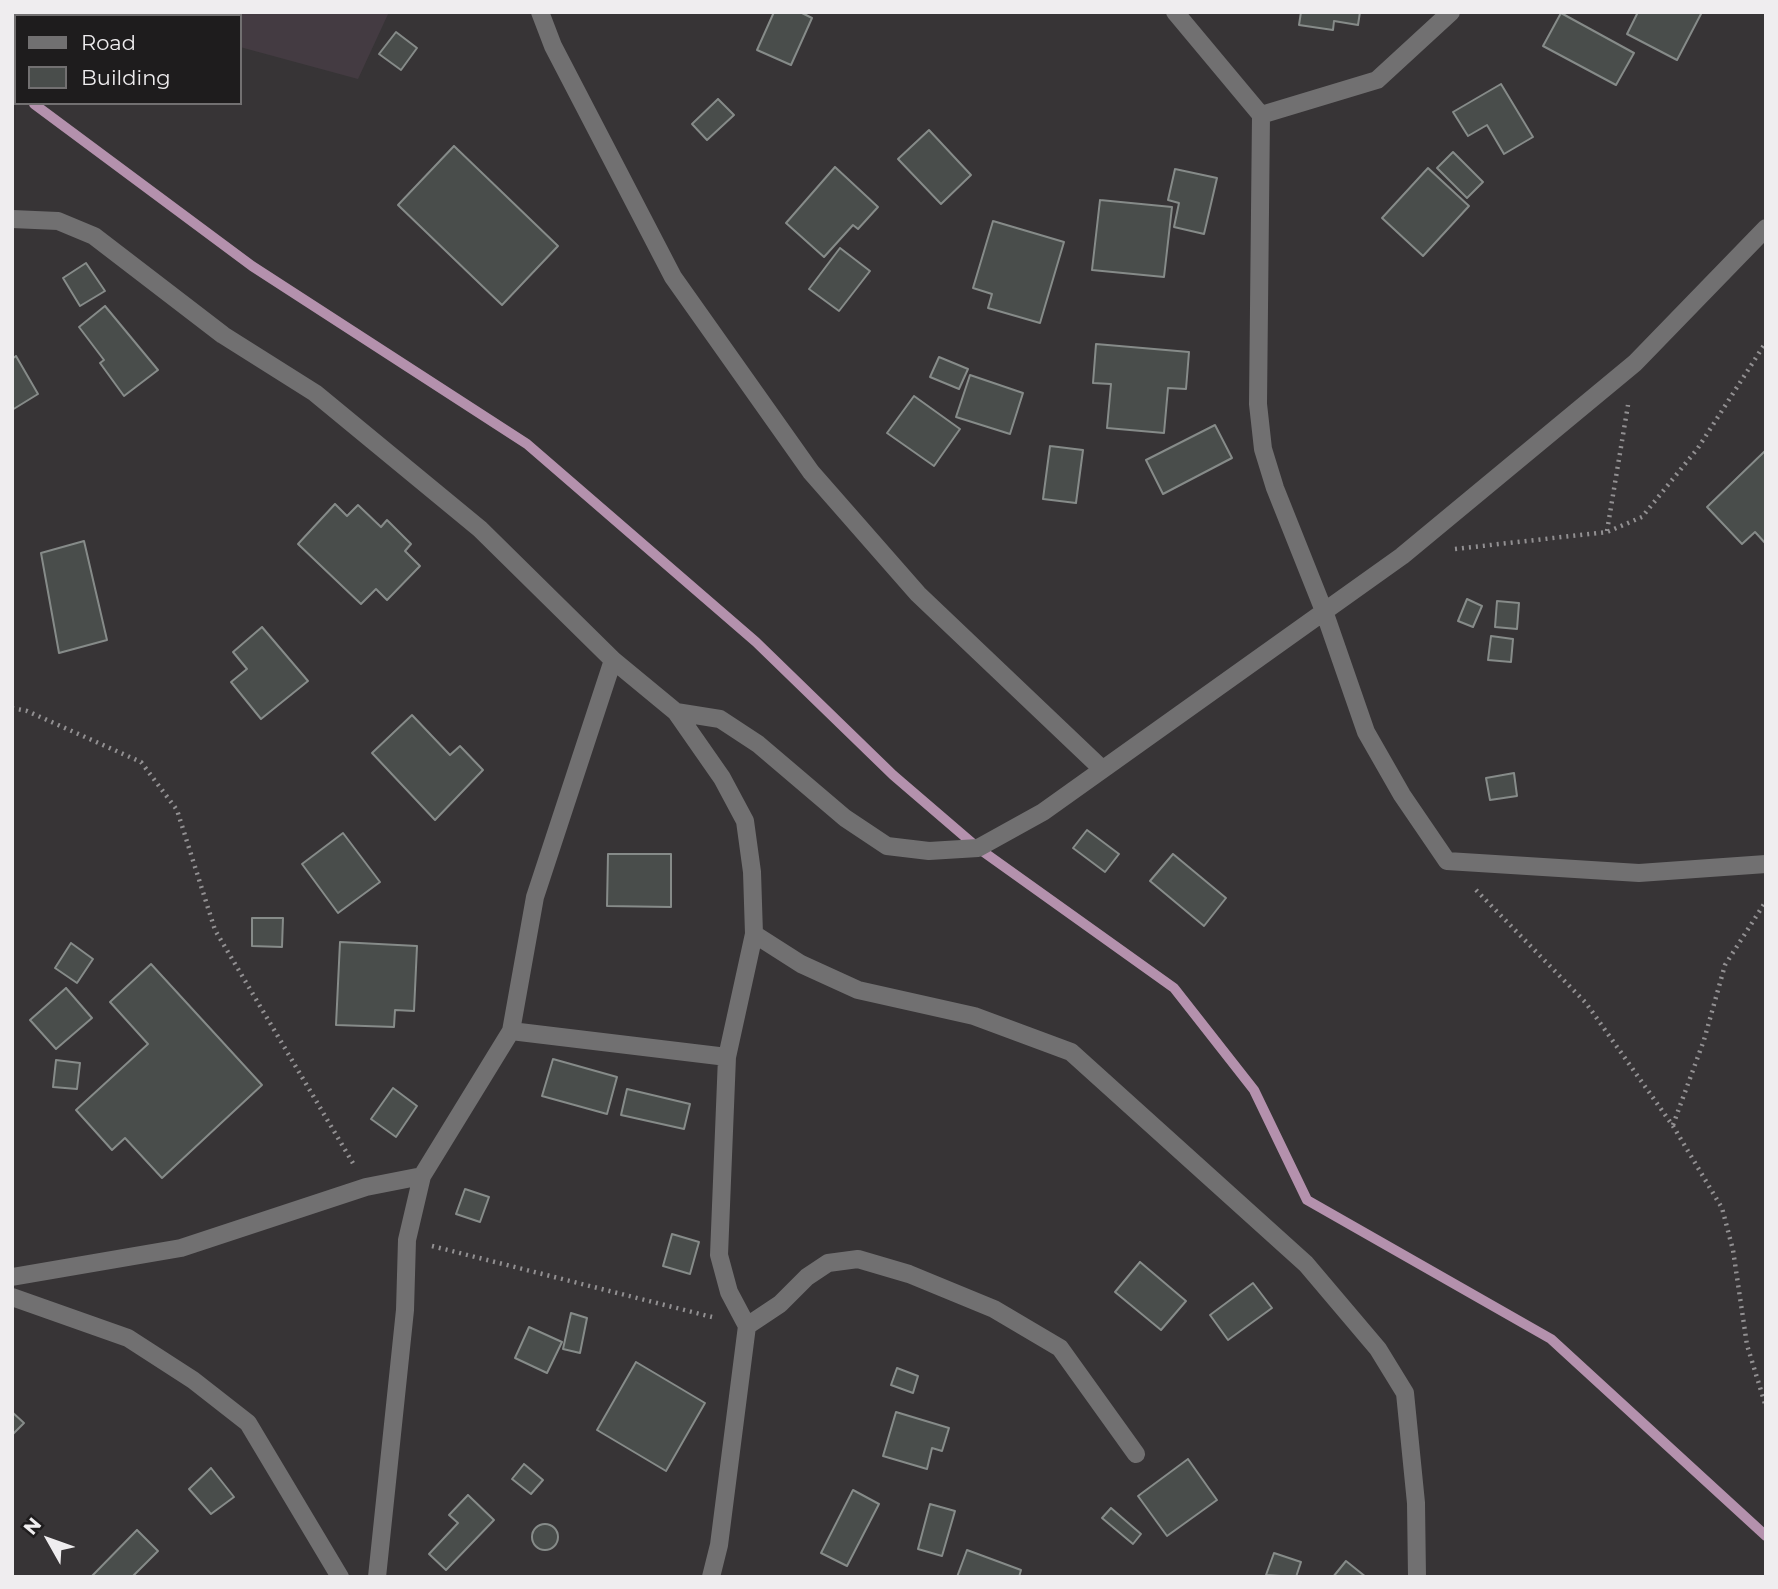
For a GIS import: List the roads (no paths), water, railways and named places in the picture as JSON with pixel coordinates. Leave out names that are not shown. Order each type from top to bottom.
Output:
[{"type":"street","points":[[540,12],[559,58],[673,277],[811,472],[918,594],[1101,768]]},
{"type":"street","points":[[1175,12],[1261,115],[1258,404],[1263,449],[1366,732],[1402,795],[1447,861],[1639,873],[1766,864]]},
{"type":"street","points":[[1261,115],[1377,80],[1451,12]]},
{"type":"street","points":[[12,219],[58,221],[94,236],[223,335],[315,393],[480,529],[613,660],[676,712],[722,778],[746,821],[754,934],[727,1057],[719,1255],[729,1292],[747,1326],[719,1545],[711,1577]]},
{"type":"street","points":[[676,712],[720,719],[758,744],[845,818],[887,846],[929,851],[978,848],[1043,812],[1101,768],[1402,556],[1635,363],[1766,228]]},
{"type":"street","points":[[377,1577],[405,1310],[407,1240],[422,1177],[511,1031],[535,897],[613,660]]},
{"type":"street","points":[[754,934],[801,964],[858,990],[974,1016],[1071,1052],[1306,1264],[1378,1349],[1405,1393],[1416,1503],[1417,1577]]},
{"type":"street","points":[[511,1031],[727,1057]]},
{"type":"street","points":[[12,1278],[181,1248],[366,1187],[422,1177]]},
{"type":"street","points":[[747,1326],[780,1304],[807,1278],[828,1264],[858,1259],[909,1274],[994,1309],[1060,1348],[1136,1454]]},
{"type":"street","points":[[12,1297],[128,1338],[193,1380],[248,1423],[340,1577]]},
{"type":"waterway","points":[[35,105],[252,266],[527,444],[756,642],[893,775],[978,848],[1174,988],[1254,1090],[1307,1200],[1551,1339],[1766,1536]]}]
